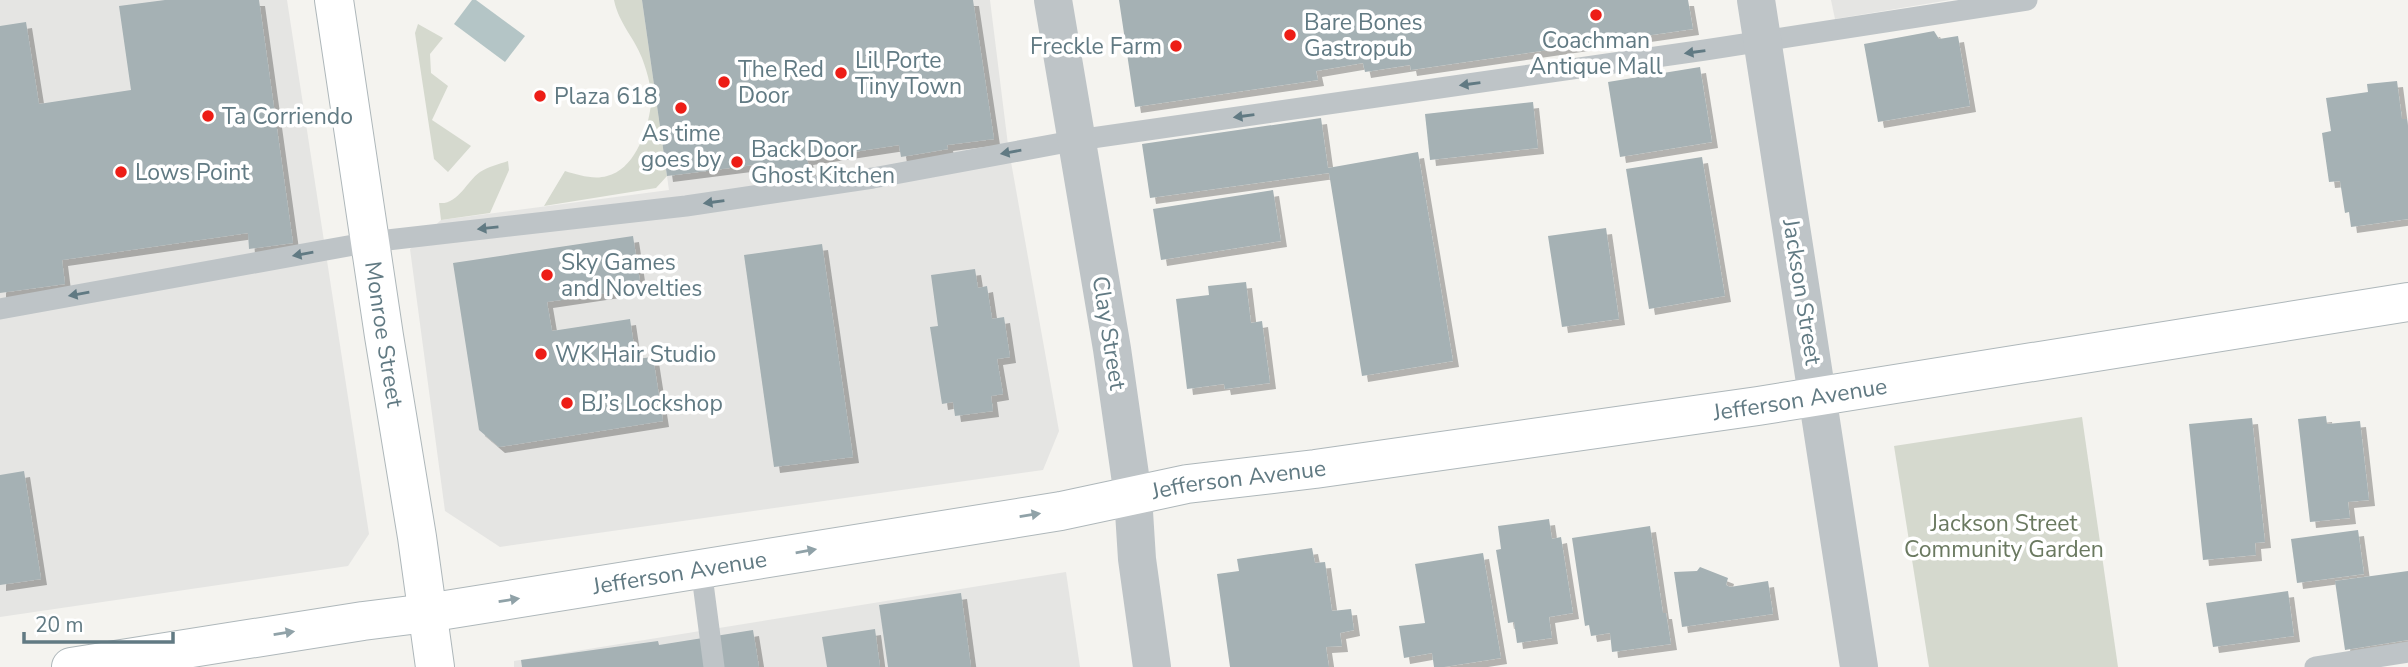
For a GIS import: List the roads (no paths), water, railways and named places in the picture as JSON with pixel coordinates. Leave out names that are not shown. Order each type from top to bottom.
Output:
[{"type":"street","name":"Monroe Street","points":[[334,0],[435,667]]},
{"type":"street","name":"Clay Street","points":[[1053,0],[1112,349],[1133,496],[1137,559],[1152,667]]},
{"type":"street","name":"Jackson Street","points":[[1756,0],[1859,667]]},
{"type":"street","name":"Jefferson Avenue","points":[[71,667],[427,613],[1061,510],[1186,484],[1315,469],[1818,396],[2408,302]]},
{"type":"lane","points":[[0,309],[370,242],[686,206],[873,178],[1078,140],[2027,0]]},
{"type":"lane","points":[[701,568],[714,667]]},
{"type":"lane","points":[[2315,667],[2408,652]]},
{"type":"place","name":"Coachman Antique Mall","points":[[1596,15]]},
{"type":"place","name":"Bare Bones Gastropub","points":[[1290,35]]},
{"type":"place","name":"Freckle Farm","points":[[1176,46]]},
{"type":"place","name":"Lil Porte Tiny Town","points":[[841,73]]},
{"type":"place","name":"The Red Door","points":[[724,82]]},
{"type":"place","name":"Plaza 618","points":[[540,96]]},
{"type":"place","name":"As time goes by","points":[[681,108]]},
{"type":"place","name":"Ta Corriendo","points":[[208,116]]},
{"type":"place","name":"Back Door Ghost Kitchen","points":[[737,162]]},
{"type":"place","name":"Lows Point","points":[[121,172]]},
{"type":"place","name":"Sky Games and Novelties","points":[[547,275]]},
{"type":"place","name":"WK Hair Studio","points":[[541,354]]},
{"type":"place","name":"BJ’s Lockshop","points":[[567,403]]},
{"type":"park label","name":"Jackson Street Community Garden","points":[[2004,536]]}]
